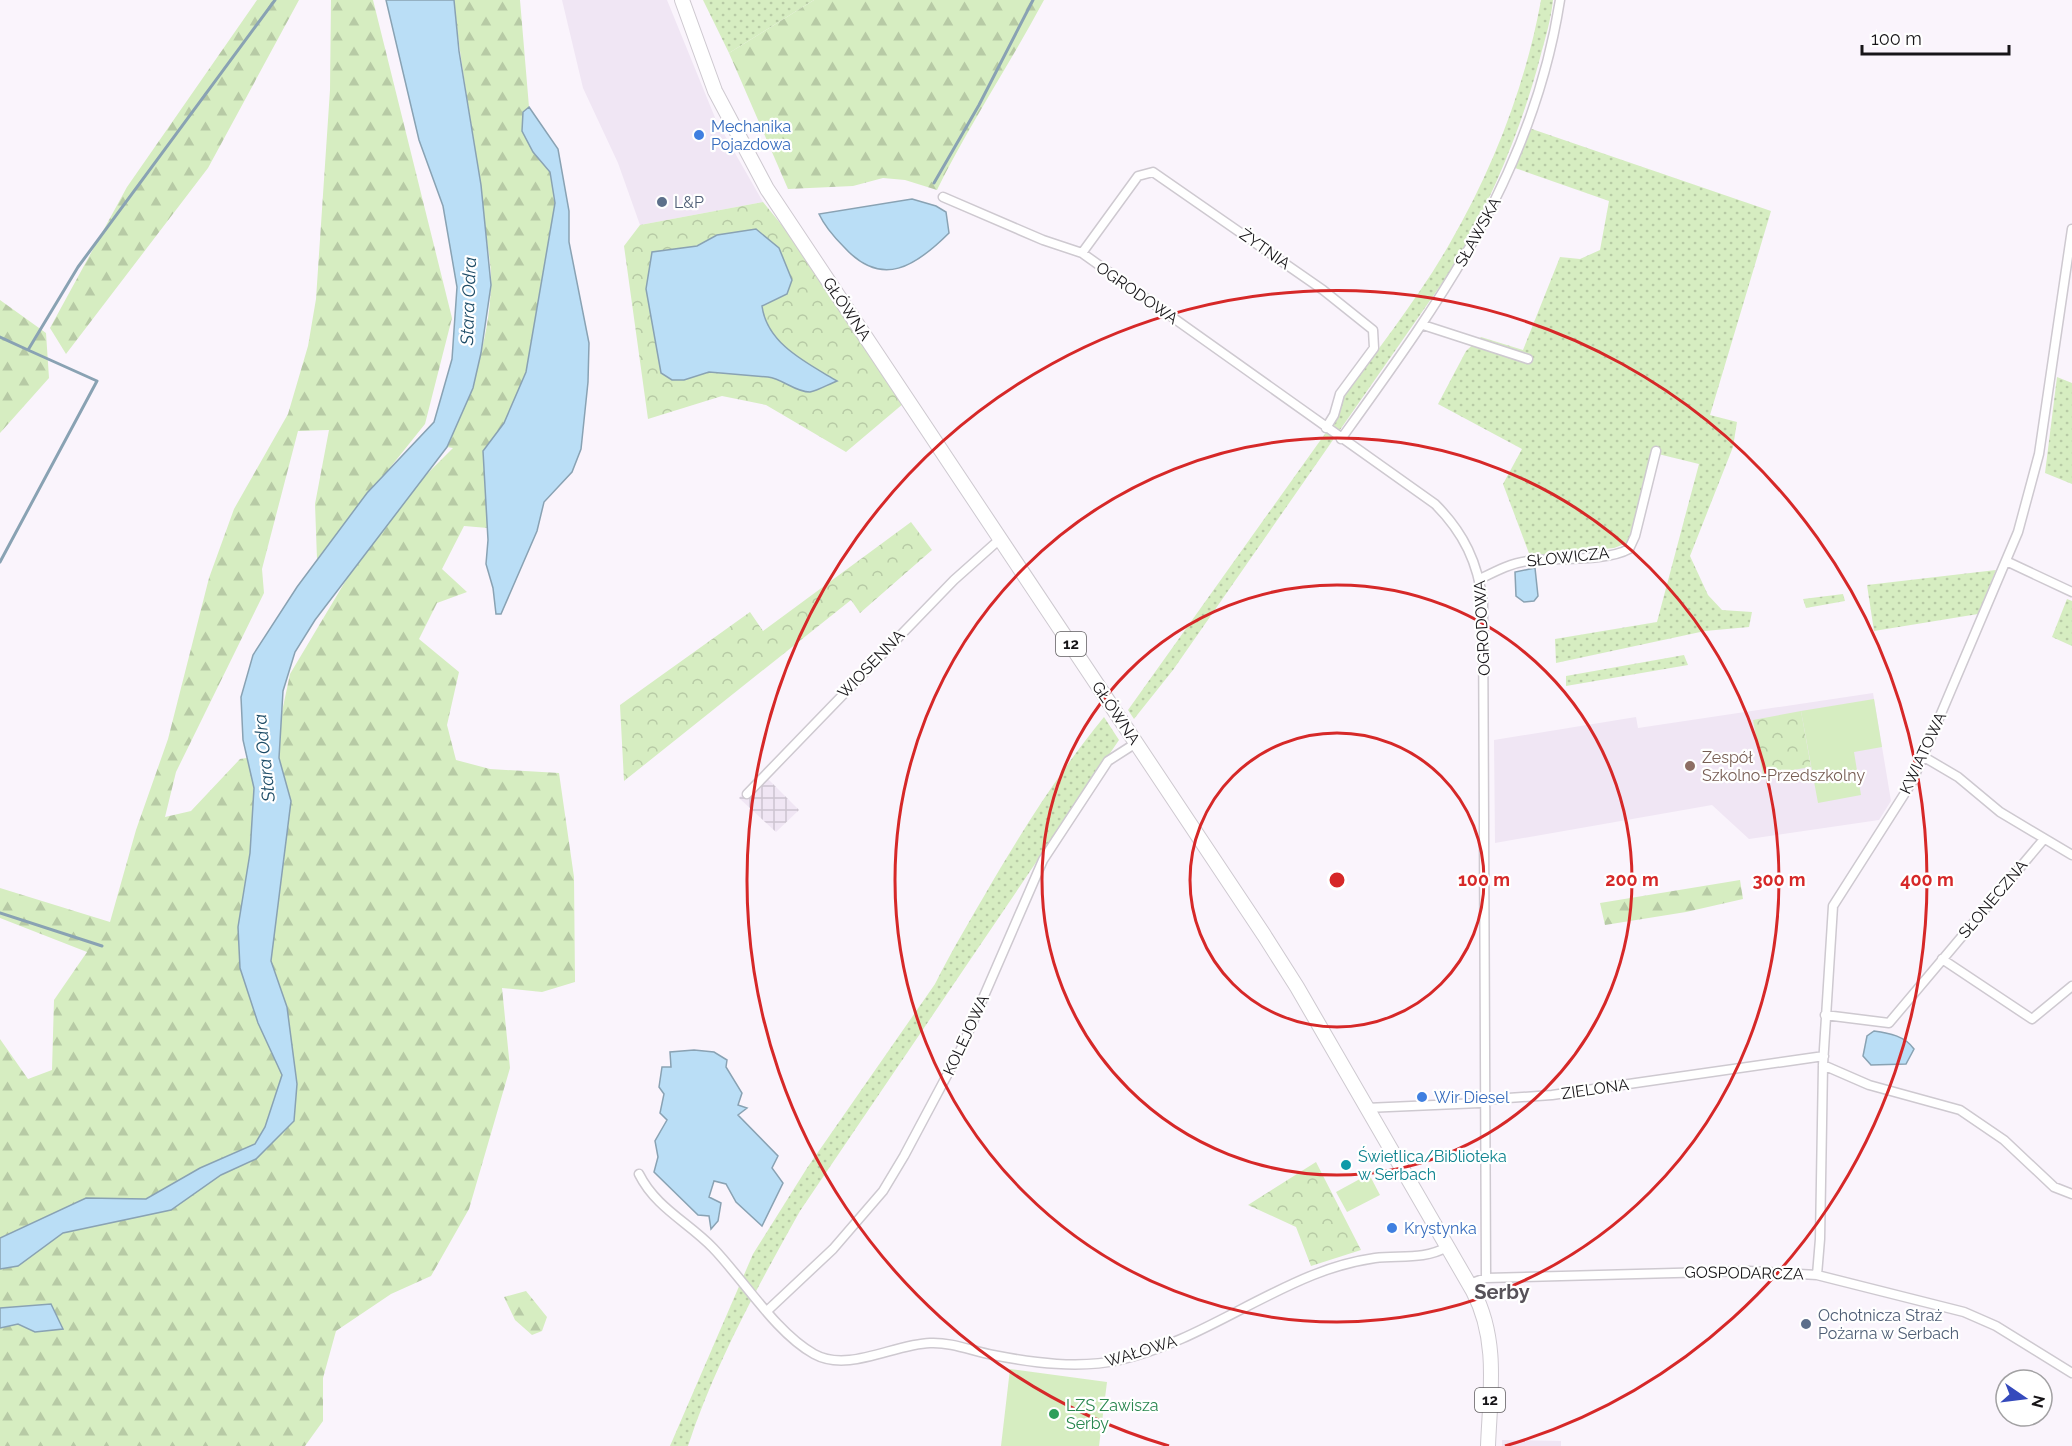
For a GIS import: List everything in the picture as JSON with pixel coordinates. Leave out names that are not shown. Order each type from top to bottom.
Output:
[{"type":"main road","name":"GŁÓWNA","points":[[682,0],[715,91],[746,153],[1297,987],[1469,1284],[1485,1318],[1490,1342],[1488,1446]]},
{"type":"street","name":"SŁAWSKA","points":[[1341,439],[1447,288],[1508,176],[1535,98],[1555,30],[1560,0]]},
{"type":"street","name":"ŻYTNIA","points":[[1082,253],[1138,176],[1154,172],[1323,290],[1368,324],[1375,337],[1374,348],[1340,394],[1334,416],[1326,428]]},
{"type":"street","name":"OGRODOWA","points":[[943,197],[1043,240],[1082,253],[1435,504],[1451,520],[1472,555],[1480,579],[1485,684],[1486,1278]]},
{"type":"street","name":"KWIATOWA","points":[[1817,1275],[1820,1239],[1824,1061],[1833,906],[1912,782],[1924,758],[2028,503],[2039,454],[2072,229]]},
{"type":"street","points":[[1423,325],[1528,359]]},
{"type":"street","name":"SŁOWICZA","points":[[1480,579],[1503,567],[1526,561],[1597,555],[1629,549],[1635,536],[1656,451]]},
{"type":"street","name":"WIOSENNA","points":[[747,794],[954,580],[1000,539]]},
{"type":"street","points":[[2006,561],[2072,592]]},
{"type":"street","name":"KOLEJOWA","points":[[767,1311],[833,1249],[883,1191],[961,1049],[1043,860],[1108,761],[1136,743]]},
{"type":"street","points":[[1924,758],[1958,777],[2000,812],[2072,855]]},
{"type":"street","name":"SŁONECZNA","points":[[1826,1015],[1889,1023],[2044,839]]},
{"type":"street","points":[[1942,959],[2032,1019],[2072,986]]},
{"type":"street","points":[[1824,1061],[1878,1088],[1905,1097],[1931,1100],[1960,1110],[2004,1140],[2054,1187],[2072,1194]]},
{"type":"street","name":"ZIELONA","points":[[1366,1108],[1552,1095],[1824,1061]]},
{"type":"street","name":"WAŁOWA","points":[[639,1174],[655,1198],[711,1246],[767,1311],[801,1344],[814,1354],[826,1359],[853,1359],[905,1345],[939,1343],[1046,1363],[1087,1365],[1122,1359],[1162,1348],[1236,1310],[1324,1271],[1376,1258],[1428,1256],[1447,1247]]},
{"type":"street","name":"GOSPODARCZA","points":[[1469,1284],[1486,1278],[1749,1271],[1817,1275],[1964,1312],[1996,1326],[2072,1373]]},
{"type":"shaded area","points":[[562,0],[667,0],[716,120],[763,202],[640,225],[618,163],[583,88]]},
{"type":"shaded area","name":"Zespół Szkolno-Przedszkolny","points":[[1873,693],[1891,801],[1879,820],[1749,839],[1712,805],[1495,843],[1494,740],[1636,717],[1638,728]]},
{"type":"shaded area","points":[[762,773],[799,810],[776,832],[739,798]]},
{"type":"shaded area","points":[[1502,1440],[1561,1441],[1561,1446],[1502,1446]]},
{"type":"green space","points":[[257,0],[299,0],[208,168],[66,354],[50,328],[127,187]]},
{"type":"green space","points":[[331,0],[373,0],[452,318],[425,424],[317,559],[315,504],[329,430],[298,431],[262,569],[264,593],[176,772],[165,817],[191,811],[240,759],[273,754],[290,674],[361,555],[405,496],[453,448],[447,447],[471,388],[487,327],[491,278],[454,0],[520,0],[529,107],[523,112],[533,152],[550,172],[555,203],[526,372],[504,423],[483,451],[488,528],[464,526],[442,569],[467,592],[437,603],[419,639],[459,672],[447,725],[456,760],[490,769],[559,773],[574,877],[575,982],[542,992],[502,988],[510,1068],[469,1209],[431,1276],[391,1294],[336,1331],[323,1378],[323,1421],[305,1446],[0,1446],[0,1039],[28,1079],[52,1070],[54,1000],[87,952],[0,918],[0,888],[110,922],[136,830],[168,739],[209,578],[234,509],[288,414],[308,346],[316,299],[330,90]]},
{"type":"green space","points":[[703,0],[814,0],[729,53]]},
{"type":"green space","points":[[814,0],[1044,0],[937,190],[905,180],[883,178],[853,186],[788,189],[729,53]]},
{"type":"green space","points":[[1541,0],[1553,0],[1548,29],[1532,86],[1514,139],[1492,191],[1454,266],[1173,670],[1134,719],[1128,710],[1337,417],[1341,401],[1412,303],[1466,215],[1494,156],[1517,94],[1535,32]]},
{"type":"green space","points":[[1529,128],[1771,211],[1710,415],[1737,422],[1733,447],[1690,556],[1708,595],[1722,610],[1752,612],[1749,627],[1705,631],[1556,663],[1555,639],[1657,622],[1699,464],[1654,453],[1633,532],[1627,543],[1614,548],[1530,556],[1503,484],[1522,449],[1438,404],[1466,351],[1481,337],[1523,350],[1560,257],[1580,259],[1600,250],[1609,201],[1515,168]]},
{"type":"green space","points":[[763,202],[846,304],[910,398],[846,452],[766,405],[722,396],[648,419],[624,246],[640,225]]},
{"type":"green space","points":[[0,300],[46,333],[49,378],[0,433]]},
{"type":"green space","points":[[2057,377],[2072,383],[2072,484],[2045,473]]},
{"type":"green space","points":[[911,522],[932,550],[860,613],[851,600],[624,781],[620,705],[750,612],[763,631]]},
{"type":"green space","points":[[1996,570],[1978,614],[1874,631],[1867,585]]},
{"type":"green space","points":[[1843,594],[1845,601],[1806,608],[1803,599]]},
{"type":"green space","points":[[2067,599],[2072,601],[2072,646],[2052,637]]},
{"type":"green space","points":[[1684,655],[1688,665],[1566,686],[1566,676]]},
{"type":"green space","points":[[1874,699],[1882,747],[1854,752],[1861,795],[1818,803],[1801,711]]},
{"type":"green space","points":[[1801,711],[1811,767],[1763,775],[1753,720]]},
{"type":"green space","points":[[1104,717],[1119,740],[800,1211],[724,1355],[688,1446],[670,1446],[753,1254],[807,1168],[935,984],[991,884],[1044,798]]},
{"type":"green space","points":[[1740,880],[1743,899],[1686,912],[1605,925],[1600,903]]},
{"type":"green space","points":[[1316,1162],[1361,1250],[1311,1266],[1296,1227],[1248,1205]]},
{"type":"green space","points":[[1369,1174],[1380,1195],[1347,1212],[1336,1192]]},
{"type":"green space","points":[[526,1291],[547,1317],[542,1331],[532,1335],[515,1320],[504,1297]]},
{"type":"green space","name":"LZS Zawisza Serby","points":[[1010,1369],[1107,1382],[1099,1446],[1001,1446]]},
{"type":"water","name":"Stara Odra","points":[[386,0],[454,0],[459,51],[481,185],[491,285],[481,353],[473,388],[447,447],[315,620],[295,652],[283,691],[279,758],[291,801],[271,961],[287,1007],[297,1084],[294,1121],[256,1159],[221,1175],[171,1210],[63,1233],[18,1266],[0,1269],[0,1238],[86,1198],[146,1199],[200,1168],[255,1144],[265,1127],[282,1075],[258,1023],[240,968],[238,927],[250,853],[254,788],[243,740],[241,697],[253,655],[297,587],[367,493],[434,422],[452,359],[457,287],[443,206],[419,140]]},
{"type":"water","points":[[529,107],[558,149],[569,211],[569,242],[589,343],[588,382],[581,449],[572,472],[544,502],[537,531],[501,614],[496,614],[493,588],[486,564],[488,540],[483,451],[504,423],[526,372],[555,203],[550,172],[533,152],[522,131],[523,112]]},
{"type":"water","points":[[912,199],[936,206],[946,212],[949,233],[924,255],[898,268],[885,270],[858,260],[833,236],[819,214]]},
{"type":"water","points":[[756,229],[779,248],[792,280],[787,294],[762,306],[765,319],[780,342],[790,351],[837,381],[810,392],[799,390],[768,377],[709,372],[684,380],[672,380],[661,373],[646,289],[652,252],[697,246],[717,235]]},
{"type":"water","points":[[1535,568],[1538,596],[1534,601],[1524,602],[1516,596],[1515,572]]},
{"type":"water","points":[[1874,1031],[1896,1036],[1906,1041],[1914,1049],[1906,1064],[1871,1065],[1863,1056],[1867,1036]]},
{"type":"water","points":[[694,1050],[714,1052],[727,1060],[726,1067],[742,1093],[738,1105],[747,1108],[738,1115],[778,1156],[772,1168],[783,1183],[762,1226],[736,1202],[726,1184],[714,1181],[709,1197],[721,1203],[718,1221],[711,1229],[709,1216],[698,1215],[654,1172],[658,1157],[655,1141],[667,1120],[660,1113],[664,1094],[659,1087],[662,1067],[671,1067],[670,1052]]},
{"type":"water","points":[[51,1304],[63,1329],[35,1332],[18,1324],[0,1328],[0,1308]]},
{"type":"waterway","points":[[0,562],[97,381],[28,350],[78,267],[275,0]]},
{"type":"waterway","points":[[934,183],[979,105],[1033,0]]},
{"type":"waterway","points":[[0,337],[28,350]]},
{"type":"waterway","points":[[0,913],[102,946]]},
{"type":"place","name":"Mechanika Pojazdowa","points":[[699,135]]},
{"type":"place","name":"L&P","points":[[662,202]]},
{"type":"place","name":"Zespół Szkolno-Przedszkolny","points":[[1690,766]]},
{"type":"place","name":"Wir Diesel","points":[[1422,1097]]},
{"type":"place","name":"Świetlica/Biblioteka w Serbach","points":[[1346,1165]]},
{"type":"place","name":"Krystynka","points":[[1392,1228]]},
{"type":"place","name":"Ochotnicza Straż Pożarna w Serbach","points":[[1806,1324]]},
{"type":"place","name":"LZS Zawisza Serby","points":[[1054,1414]]},
{"type":"district","name":"Serby","points":[[1502,1292]]}]
